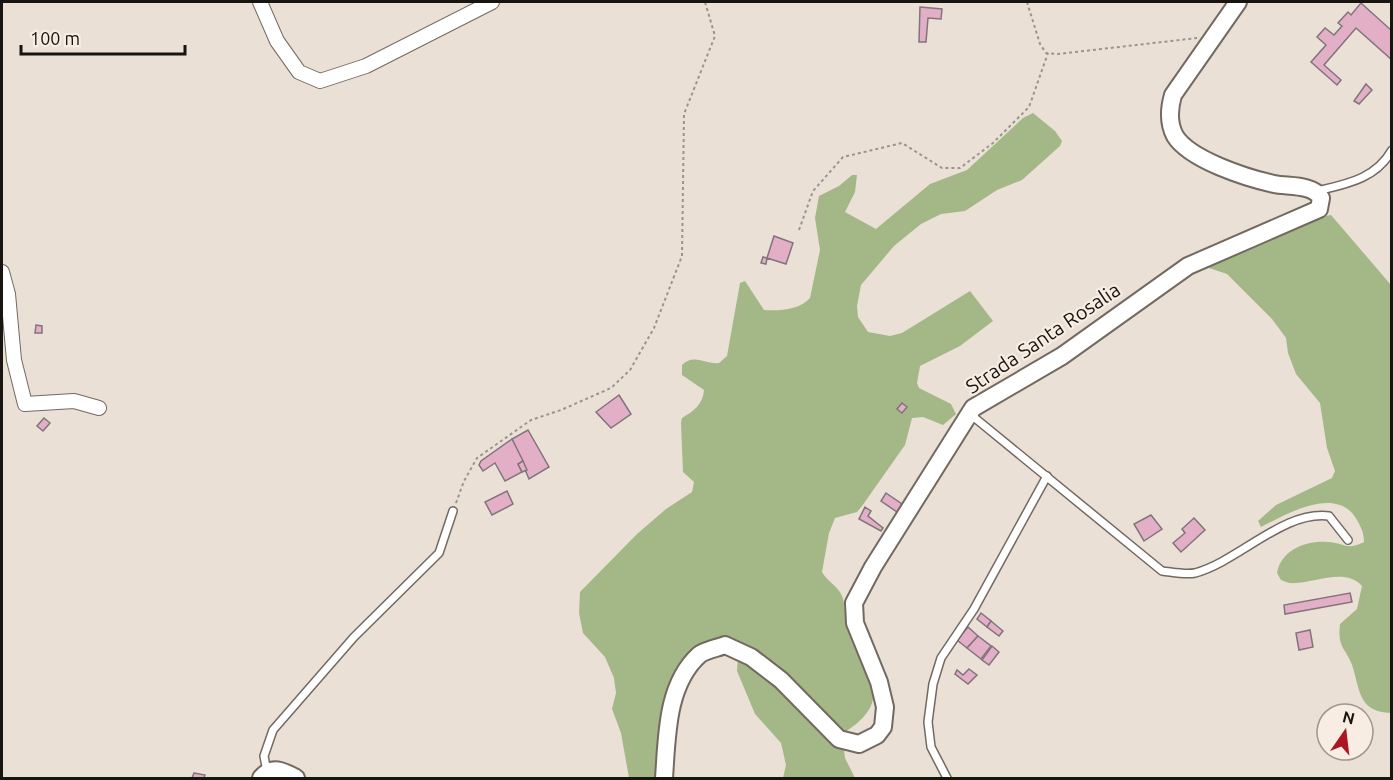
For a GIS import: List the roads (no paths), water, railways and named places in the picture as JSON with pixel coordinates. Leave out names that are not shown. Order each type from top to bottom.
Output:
[{"type":"street","points":[[260,2],[277,41],[299,72],[320,81],[366,66],[492,2]]},
{"type":"street","points":[[1238,2],[1173,95],[1169,109],[1170,123],[1175,136],[1184,146],[1224,168],[1274,184],[1317,191]]},
{"type":"street","name":"Strada Santa Rosalia","points":[[664,778],[668,722],[679,683],[700,654],[725,645],[751,657],[781,680],[839,739],[859,744],[877,735],[886,717],[885,707],[879,682],[855,623],[854,603],[873,567],[973,408],[1062,356],[1188,266],[1319,209],[1322,202],[1317,191]]},
{"type":"street","points":[[2,272],[8,294],[14,360],[25,404],[74,401],[99,408]]},
{"type":"street","points":[[264,775],[282,771],[296,778]]},
{"type":"lane","points":[[1317,191],[1351,183],[1368,175],[1392,150]]},
{"type":"lane","points":[[969,414],[1162,571],[1192,574],[1225,561],[1290,523],[1315,514],[1329,516],[1348,540]]},
{"type":"lane","points":[[946,778],[931,747],[928,722],[933,684],[941,658],[974,609],[1047,476]]},
{"type":"lane","points":[[264,775],[264,756],[273,730],[354,637],[439,553],[453,512]]}]
